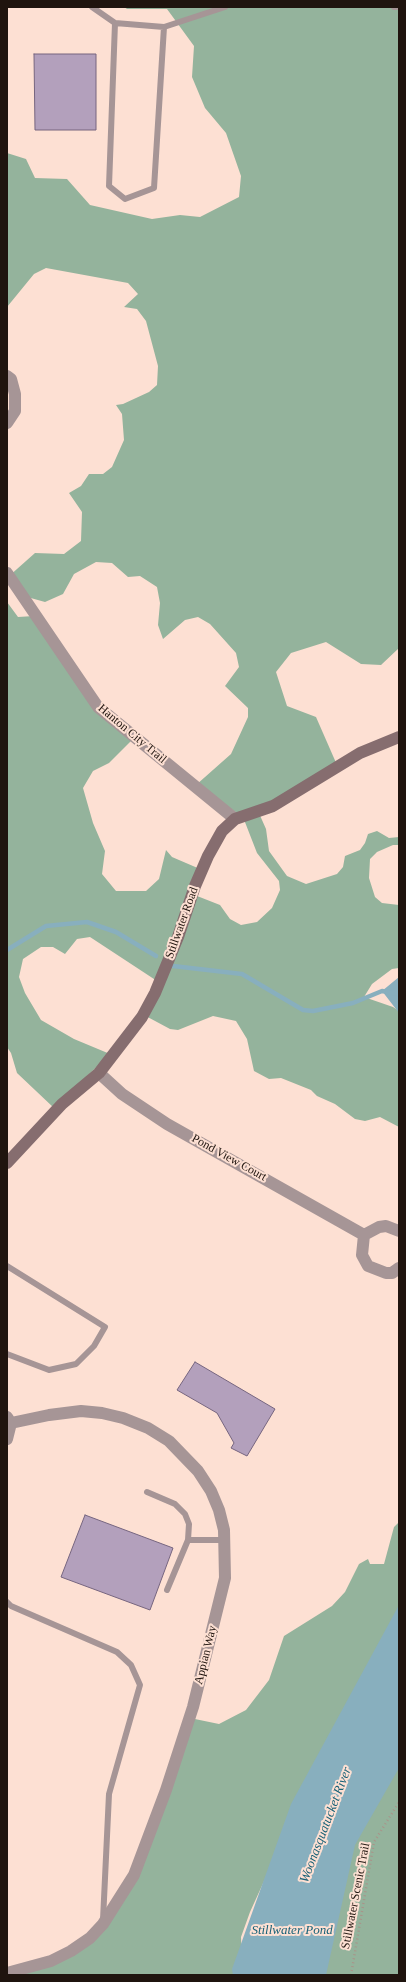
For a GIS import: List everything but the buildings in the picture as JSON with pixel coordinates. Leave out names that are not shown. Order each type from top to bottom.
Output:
[{"type":"street","points":[[7,376],[11,379],[16,394],[15,411],[7,424]]},
{"type":"street","name":"Hanton City Trail","points":[[7,573],[98,707],[235,820]]},
{"type":"street","name":"Stillwater Road","points":[[7,1164],[62,1104],[99,1073],[142,1017],[155,993],[208,856],[222,831],[235,820],[273,806],[360,753],[399,737]]},
{"type":"street","name":"Pond View Court","points":[[99,1073],[122,1094],[167,1124],[364,1235]]},
{"type":"street","points":[[399,1231],[386,1226],[379,1227],[364,1235],[362,1255],[368,1266],[386,1273],[392,1273],[399,1268]]},
{"type":"street","name":"Appian Way","points":[[7,1439],[9,1420],[81,1411],[123,1418],[148,1428],[169,1442],[198,1471],[211,1491],[219,1510],[224,1540],[225,1578],[193,1707],[166,1790],[134,1875],[103,1924],[90,1938],[72,1952],[37,1966],[7,1973]]},
{"type":"lane","points":[[92,7],[115,23],[164,27],[225,7]]},
{"type":"lane","points":[[394,7],[399,7]]},
{"type":"lane","points":[[115,23],[109,186],[125,199],[154,188],[164,27]]},
{"type":"lane","points":[[7,1266],[105,1327],[94,1346],[76,1364],[49,1370],[7,1354]]},
{"type":"lane","points":[[147,1492],[175,1504],[185,1514],[189,1524],[188,1540],[167,1590]]},
{"type":"lane","points":[[188,1540],[224,1540]]},
{"type":"lane","points":[[7,1602],[11,1606],[117,1652],[130,1665],[140,1685],[109,1794],[103,1924]]},
{"type":"path","name":"Stillwater Scenic Trail","points":[[351,1975],[374,1842],[399,1802]]},
{"type":"green space","points":[[124,7],[399,7],[399,648],[381,665],[361,664],[326,642],[291,653],[276,672],[287,706],[316,717],[337,765],[258,811],[266,829],[269,851],[287,876],[306,884],[337,874],[343,867],[345,856],[360,850],[365,843],[368,834],[377,831],[389,838],[399,837],[399,845],[393,845],[377,852],[370,859],[369,878],[375,897],[382,903],[399,905],[399,968],[392,969],[372,984],[364,997],[393,1007],[399,1011],[399,1127],[380,1117],[365,1121],[355,1119],[335,1104],[317,1096],[311,1090],[281,1078],[269,1079],[254,1071],[247,1039],[236,1021],[213,1016],[178,1030],[170,1029],[142,1014],[157,981],[90,937],[77,939],[65,954],[53,947],[41,947],[23,959],[19,977],[25,993],[41,1020],[74,1039],[110,1054],[54,1108],[17,1073],[11,1053],[7,1047],[7,602],[18,617],[34,616],[95,705],[132,740],[109,763],[93,771],[83,788],[93,823],[105,851],[102,874],[116,891],[146,891],[159,879],[166,850],[172,857],[200,869],[192,894],[220,905],[230,919],[241,925],[257,922],[272,908],[280,890],[279,881],[257,853],[243,817],[196,785],[231,754],[248,717],[248,708],[225,686],[239,667],[236,653],[210,624],[198,617],[185,620],[163,639],[158,625],[160,603],[157,587],[140,576],[128,577],[112,563],[96,562],[74,574],[63,594],[45,602],[20,595],[8,577],[35,553],[64,554],[81,541],[82,512],[69,493],[81,486],[89,474],[103,474],[112,467],[124,440],[122,414],[116,405],[123,404],[149,392],[157,385],[158,366],[146,321],[137,309],[124,307],[138,294],[128,283],[46,268],[34,274],[7,307],[7,153],[26,159],[35,178],[67,179],[90,205],[152,219],[180,215],[200,217],[239,197],[241,176],[226,133],[205,108],[192,77],[194,46],[167,9],[127,9]]},
{"type":"green space","points":[[399,1522],[399,1634],[275,1857],[250,1912],[241,1937],[242,1975],[7,1975],[87,1939],[133,1874],[190,1718],[219,1724],[246,1710],[269,1680],[284,1636],[332,1606],[345,1592],[359,1564],[368,1559],[370,1564],[384,1564],[394,1527]]},
{"type":"green space","points":[[399,1759],[399,1975],[322,1975],[337,1889],[364,1820]]},
{"type":"water","points":[[399,977],[399,1013],[382,991]]},
{"type":"water","name":"Stillwater Pond","points":[[399,1605],[399,1768],[355,1845],[326,1975],[233,1975],[232,1969],[291,1804]]},
{"type":"waterway","points":[[7,950],[46,926],[87,922],[116,932],[156,956]]},
{"type":"waterway","points":[[173,966],[242,974],[303,1010],[313,1011],[353,1003],[382,991],[399,994]]},
{"type":"water label","name":"Woonasquatucket River","points":[[326,1825]]}]
